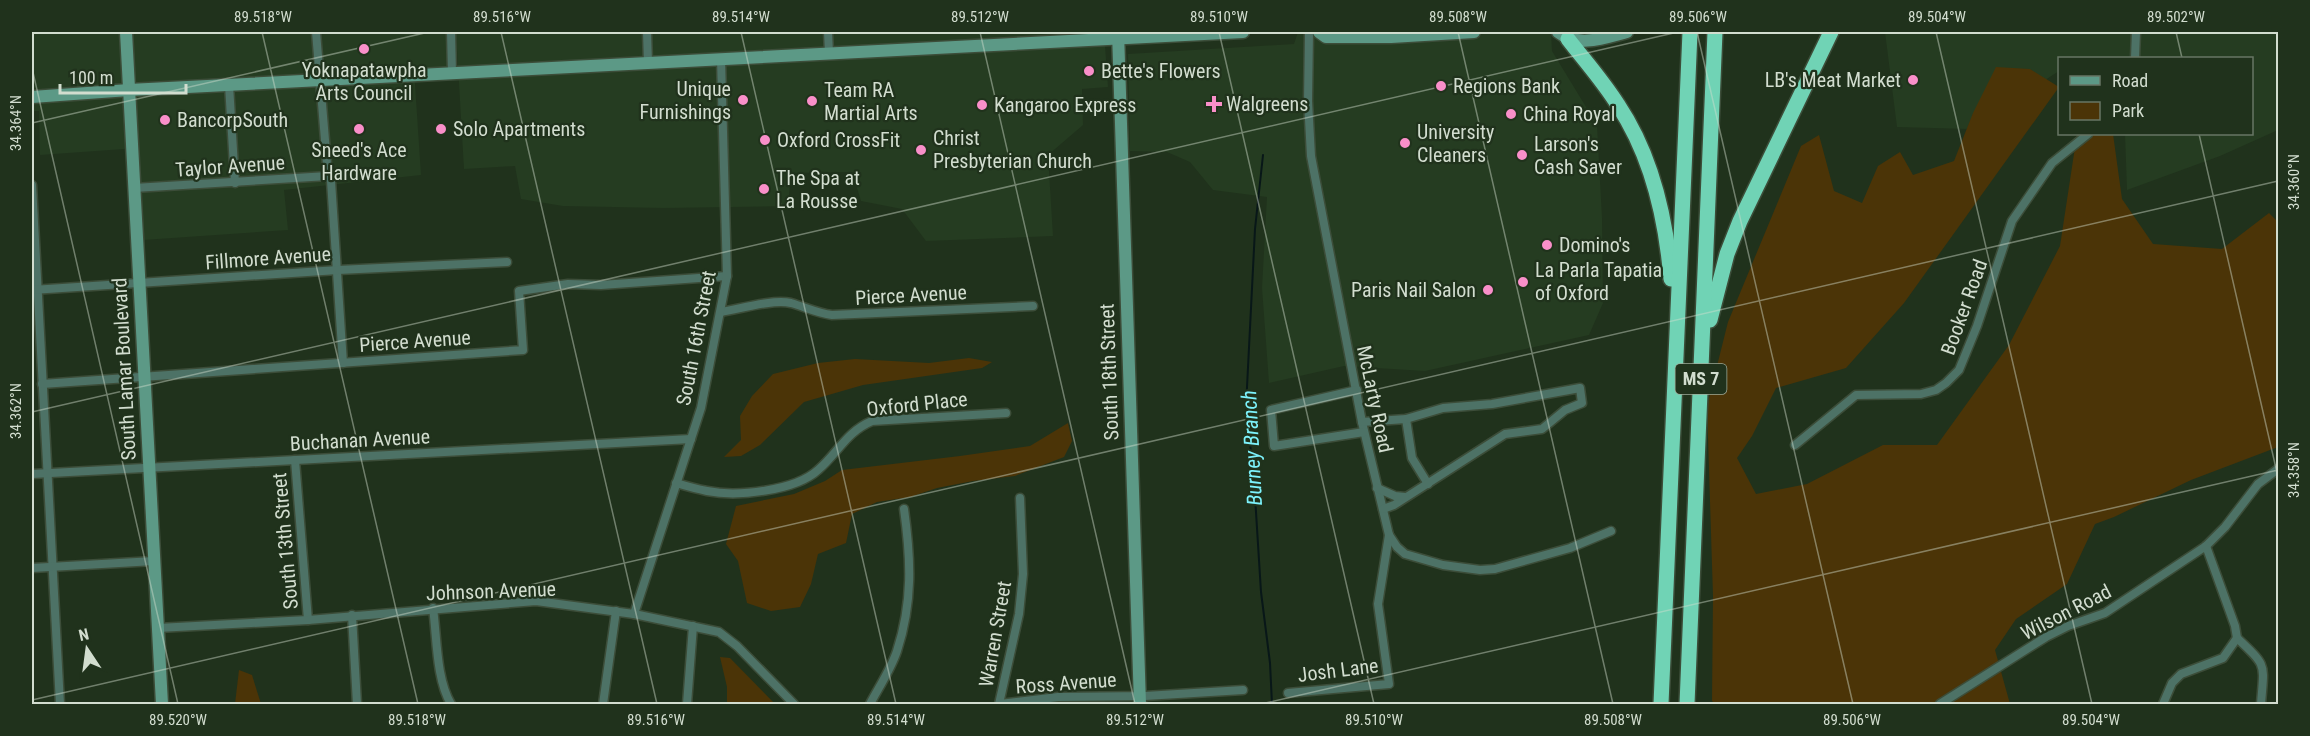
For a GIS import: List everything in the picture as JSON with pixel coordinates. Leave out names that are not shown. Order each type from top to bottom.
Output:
[{"type":"highway","name":"MS 7","points":[[1661,705],[1689,32]]},
{"type":"highway","name":"MS 7","points":[[1687,705],[1715,32]]},
{"type":"highway","points":[[1701,383],[1710,320],[1727,254],[1740,221],[1831,32]]},
{"type":"highway","points":[[1563,35],[1595,71],[1620,107],[1647,162],[1664,220],[1678,322]]},
{"type":"main road","name":"South Lamar Boulevard","points":[[126,32],[162,705]]},
{"type":"main road","points":[[32,97],[1118,35],[1243,32]]},
{"type":"main road","points":[[1319,32],[1326,37],[1391,37],[1474,32]]},
{"type":"main road","points":[[1563,35],[1580,41],[1627,32]]},
{"type":"main road","name":"South 18th Street","points":[[1118,35],[1140,700]]},
{"type":"street","points":[[316,32],[327,176],[331,181],[343,363]]},
{"type":"street","points":[[451,32],[452,73]]},
{"type":"street","points":[[647,32],[648,63]]},
{"type":"street","points":[[828,32],[829,53]]},
{"type":"street","name":"McLarty Road","points":[[1309,32],[1308,101],[1311,156],[1362,423],[1389,535]]},
{"type":"street","points":[[2135,57],[2136,32]]},
{"type":"street","name":"South 16th Street","points":[[634,614],[703,399],[727,276],[721,59]]},
{"type":"street","points":[[229,85],[235,183]]},
{"type":"street","name":"Booker Road","points":[[1795,446],[1856,395],[1921,394],[1936,390],[1959,370],[1977,326],[2012,222],[2052,163],[2087,135]]},
{"type":"street","name":"Taylor Avenue","points":[[134,188],[327,176]]},
{"type":"street","points":[[32,185],[34,289],[42,384],[60,705]]},
{"type":"street","name":"Fillmore Avenue","points":[[34,289],[507,262]]},
{"type":"street","name":"Pierce Avenue","points":[[42,384],[523,350],[519,291],[568,284],[601,285],[727,276]]},
{"type":"street","name":"Pierce Avenue","points":[[721,312],[789,303],[817,313],[832,315],[1033,306]]},
{"type":"street","points":[[1362,423],[1406,418],[1443,408],[1492,404],[1580,388],[1582,403],[1565,410],[1542,429],[1505,434],[1394,505],[1383,509]]},
{"type":"street","points":[[1357,390],[1271,410],[1274,446],[1364,432]]},
{"type":"street","name":"Oxford Place","points":[[676,483],[709,492],[736,493],[790,485],[803,481],[817,472],[858,426],[872,421],[1006,413]]},
{"type":"street","points":[[1406,418],[1412,458],[1428,484]]},
{"type":"street","name":"Buchanan Avenue","points":[[32,474],[691,439]]},
{"type":"street","name":"South 13th Street","points":[[295,460],[308,620]]},
{"type":"street","name":"Wilson Road","points":[[1941,705],[2046,637],[2104,613],[2123,602],[2206,546],[2225,527],[2258,484],[2278,469]]},
{"type":"street","points":[[1377,488],[1395,496],[1405,497]]},
{"type":"street","name":"Warren Street","points":[[1000,705],[1020,603],[1023,571],[1020,498]]},
{"type":"street","points":[[870,705],[896,652],[904,622],[910,583],[910,552],[904,509]]},
{"type":"street","points":[[1389,535],[1405,554],[1443,565],[1480,570],[1570,548],[1611,531]]},
{"type":"street","name":"Josh Lane","points":[[1288,693],[1389,684],[1378,604],[1389,535]]},
{"type":"street","points":[[2163,705],[2172,683],[2181,674],[2223,658],[2236,638],[2235,626],[2206,546]]},
{"type":"street","points":[[32,568],[154,561]]},
{"type":"street","name":"Johnson Avenue","points":[[158,628],[308,620],[433,608],[536,602],[616,611],[718,632],[737,646],[794,705]]},
{"type":"street","points":[[433,608],[441,677],[445,695],[451,705]]},
{"type":"street","points":[[603,705],[616,611]]},
{"type":"street","points":[[352,615],[357,705]]},
{"type":"street","points":[[687,705],[693,626]]},
{"type":"street","points":[[2236,638],[2262,663],[2264,675],[2261,705]]},
{"type":"street","name":"Ross Avenue","points":[[1000,705],[1058,697],[1140,700],[1243,690]]},
{"type":"shaded area","points":[[32,32],[446,32],[448,67],[414,69],[421,175],[284,190],[288,230],[143,240],[138,148],[40,155],[39,111],[32,111]]},
{"type":"shaded area","points":[[456,32],[1104,32],[1108,87],[1082,89],[1083,125],[1048,155],[1053,236],[926,241],[902,209],[861,201],[852,172],[791,173],[788,206],[664,208],[563,206],[521,199],[515,166],[464,169]]},
{"type":"shaded area","points":[[1298,32],[1551,32],[1552,51],[1597,125],[1602,218],[1603,303],[1589,335],[1425,371],[1344,366],[1269,383],[1262,288],[1267,197],[1213,190],[1190,162],[1167,152],[1130,151],[1128,54],[1294,44]]},
{"type":"shaded area","points":[[1885,32],[2278,32],[2278,130],[2220,156],[2127,190],[2125,135],[2253,135],[2253,57],[2058,57],[2058,72],[1969,129],[1897,127]]},
{"type":"green space","points":[[1996,67],[2030,69],[2058,86],[1904,303],[1846,368],[1776,388],[1752,436],[1737,458],[1756,494],[1807,484],[1883,445],[1937,445],[2009,345],[2060,246],[2077,135],[2113,135],[2122,199],[2153,244],[2222,249],[2269,213],[2278,222],[2278,447],[2191,480],[2095,524],[2067,584],[2016,619],[1995,650],[2010,704],[1716,704],[1712,701],[1713,596],[1707,406],[1728,322],[1801,146],[1819,135],[1834,191],[1862,203],[1878,166],[1900,152],[1913,175],[1954,161],[1973,113]]},
{"type":"green space","points":[[969,358],[992,362],[982,368],[863,385],[804,402],[760,445],[741,456],[724,457],[741,440],[740,416],[752,396],[773,374],[818,363],[855,359],[929,363]]},
{"type":"green space","points":[[1068,423],[1072,441],[1064,457],[1015,476],[937,488],[910,497],[877,502],[852,514],[846,543],[818,554],[811,584],[800,607],[771,611],[747,603],[738,561],[726,544],[736,506],[794,494],[825,481],[842,470],[1030,446]]},
{"type":"green space","points":[[720,657],[730,658],[775,704],[727,704],[727,687]]},
{"type":"green space","points":[[239,670],[252,675],[261,704],[235,704]]},
{"type":"waterway","name":"Burney Branch","points":[[1263,155],[1255,229],[1246,407],[1272,704]]},
{"type":"place","name":"Yoknapatawpha Arts Council","points":[[364,49]]},
{"type":"place","name":"Bette's Flowers","points":[[1089,71]]},
{"type":"place","name":"LB's Meat Market","points":[[1913,80]]},
{"type":"place","name":"Regions Bank","points":[[1441,86]]},
{"type":"place","name":"Unique Furnishings","points":[[743,100]]},
{"type":"place","name":"Team RA Martial Arts","points":[[812,101]]},
{"type":"place","name":"Walgreens","points":[[1214,104]]},
{"type":"place","name":"Kangaroo Express","points":[[982,105]]},
{"type":"place","name":"China Royal","points":[[1511,114]]},
{"type":"place","name":"BancorpSouth","points":[[165,120]]},
{"type":"place","name":"Sneed's Ace Hardware","points":[[359,129]]},
{"type":"place","name":"Solo Apartments","points":[[441,129]]},
{"type":"place","name":"Oxford CrossFit","points":[[765,140]]},
{"type":"place","name":"University Cleaners","points":[[1405,143]]},
{"type":"place","name":"Christ Presbyterian Church","points":[[921,150]]},
{"type":"place","name":"Larson's Cash Saver","points":[[1522,155]]},
{"type":"place","name":"The Spa at La Rousse","points":[[764,189]]},
{"type":"place","name":"Domino's","points":[[1547,245]]},
{"type":"place","name":"La Parla Tapatia of Oxford","points":[[1523,282]]},
{"type":"place","name":"Paris Nail Salon","points":[[1488,290]]}]
